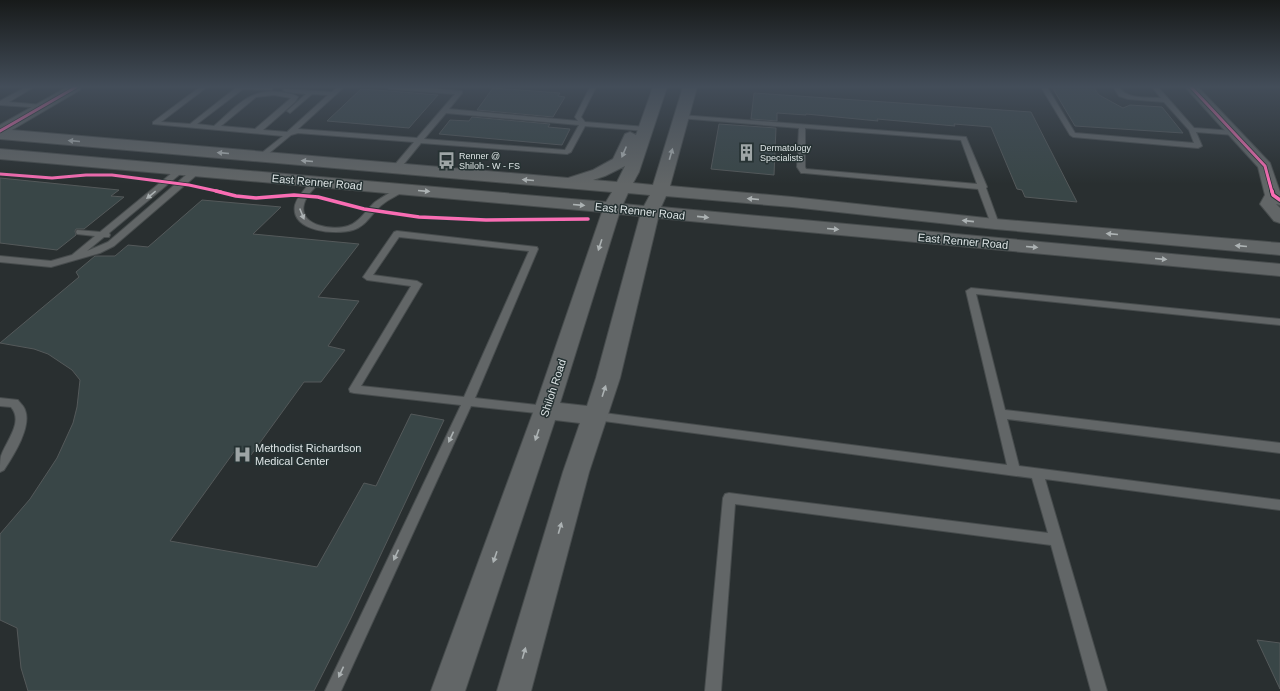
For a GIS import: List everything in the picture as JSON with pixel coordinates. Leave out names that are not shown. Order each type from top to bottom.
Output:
[{"type":"main road","points":[[546,181],[574,180],[599,173],[620,162],[640,128],[642,119]]},
{"type":"main road","points":[[514,691],[576,472],[608,378],[655,201],[680,119]]},
{"type":"main road","name":"Shiloh Road","points":[[448,691],[546,410],[617,198],[631,172],[640,128]]},
{"type":"main road","name":"East Renner Road","points":[[0,134],[546,181],[617,198]]},
{"type":"main road","name":"East Renner Road","points":[[0,154],[402,189],[655,201],[1280,270]]},
{"type":"main road","points":[[194,171],[244,166],[262,157]]},
{"type":"main road","points":[[316,182],[330,173],[360,165]]},
{"type":"main road","name":"East Renner Road","points":[[655,201],[792,202],[995,224],[1280,249]]},
{"type":"main road","points":[[546,410],[596,416]]},
{"type":"street","points":[[0,131],[21,119]]},
{"type":"street","points":[[1221,119],[1265,166],[1276,197],[1268,204],[1280,218]]},
{"type":"lane","points":[[160,119],[155,123],[289,134],[298,131],[567,152],[583,123]]},
{"type":"lane","points":[[191,126],[200,119]]},
{"type":"lane","points":[[212,127],[221,119]]},
{"type":"lane","points":[[212,127],[223,119]]},
{"type":"lane","points":[[257,131],[271,119]]},
{"type":"lane","points":[[266,132],[280,119]]},
{"type":"lane","points":[[262,157],[305,119]]},
{"type":"lane","points":[[396,168],[437,119]]},
{"type":"lane","points":[[540,119],[640,128]]},
{"type":"lane","points":[[580,119],[583,123]]},
{"type":"lane","points":[[715,119],[964,138],[983,187],[995,224]]},
{"type":"lane","points":[[1063,119],[1073,135],[1198,146],[1192,130],[1183,119]]},
{"type":"lane","points":[[802,125],[801,166],[804,171],[983,187]]},
{"type":"lane","points":[[1192,130],[1234,133]]},
{"type":"lane","points":[[72,259],[102,234],[194,171]]},
{"type":"lane","points":[[0,259],[51,264],[97,251],[111,244],[194,171]]},
{"type":"lane","points":[[316,182],[301,201],[299,210],[304,221],[318,228],[331,231],[344,230],[356,226],[379,203],[402,189]]},
{"type":"lane","points":[[80,232],[120,236]]},
{"type":"lane","points":[[333,691],[468,401],[534,249],[397,234],[366,277],[417,284],[354,389],[468,401],[546,410]]},
{"type":"lane","points":[[1014,470],[971,292],[1280,322]]},
{"type":"lane","points":[[0,402],[14,403],[20,411],[19,428],[0,467]]},
{"type":"lane","points":[[1000,414],[1280,448]]},
{"type":"lane","points":[[596,416],[1280,505]]},
{"type":"lane","points":[[1037,473],[1099,691]]},
{"type":"lane","points":[[713,691],[729,498],[1056,540]]},
{"type":"building","points":[[329,119],[417,119],[409,128],[327,121]]},
{"type":"building","points":[[470,119],[497,119],[550,124],[548,127],[570,129],[562,145],[439,134],[450,120],[469,121]]},
{"type":"building","points":[[754,119],[777,119],[777,121]]},
{"type":"building","points":[[860,119],[877,119],[878,121]]},
{"type":"building","points":[[880,119],[1035,119],[1077,202],[1025,197],[1022,190],[1017,189],[991,127],[954,124],[955,126]]},
{"type":"building","points":[[1071,119],[1172,119],[1183,133],[1075,126]]},
{"type":"building","name":"Dermatology Specialists","points":[[719,124],[776,128],[774,175],[711,169]]},
{"type":"building","points":[[0,178],[119,190],[111,196],[124,197],[84,229],[76,229],[76,235],[57,250],[0,243]]},
{"type":"building","points":[[202,200],[281,207],[253,234],[359,244],[318,297],[359,301],[328,346],[345,350],[321,382],[304,382],[251,455],[234,452],[170,541],[317,567],[364,483],[376,486],[411,414],[444,420],[351,618],[314,691],[28,691],[21,668],[17,628],[0,620],[0,534],[30,499],[57,458],[73,423],[77,407],[80,380],[72,370],[48,354],[34,349],[0,343],[79,277],[76,272],[95,256],[115,256],[128,245],[148,247]]},
{"type":"building","points":[[1257,640],[1280,643],[1280,689]]},
{"type":"cycle path","points":[[0,131],[20,119]]},
{"type":"cycle path","points":[[1221,119],[1265,166],[1273,195],[1280,200]]},
{"type":"cycle path","points":[[0,174],[52,178],[86,175],[112,175],[189,185],[236,196],[256,198],[294,195],[318,197],[364,209],[419,217],[486,220],[588,219]]},
{"type":"place","name":"Dermatology Specialists","points":[[747,153]]},
{"type":"place","name":"Renner @ Shiloh - W - FS","points":[[446,161]]},
{"type":"place","name":"Methodist Richardson Medical Center","points":[[242,454]]}]
